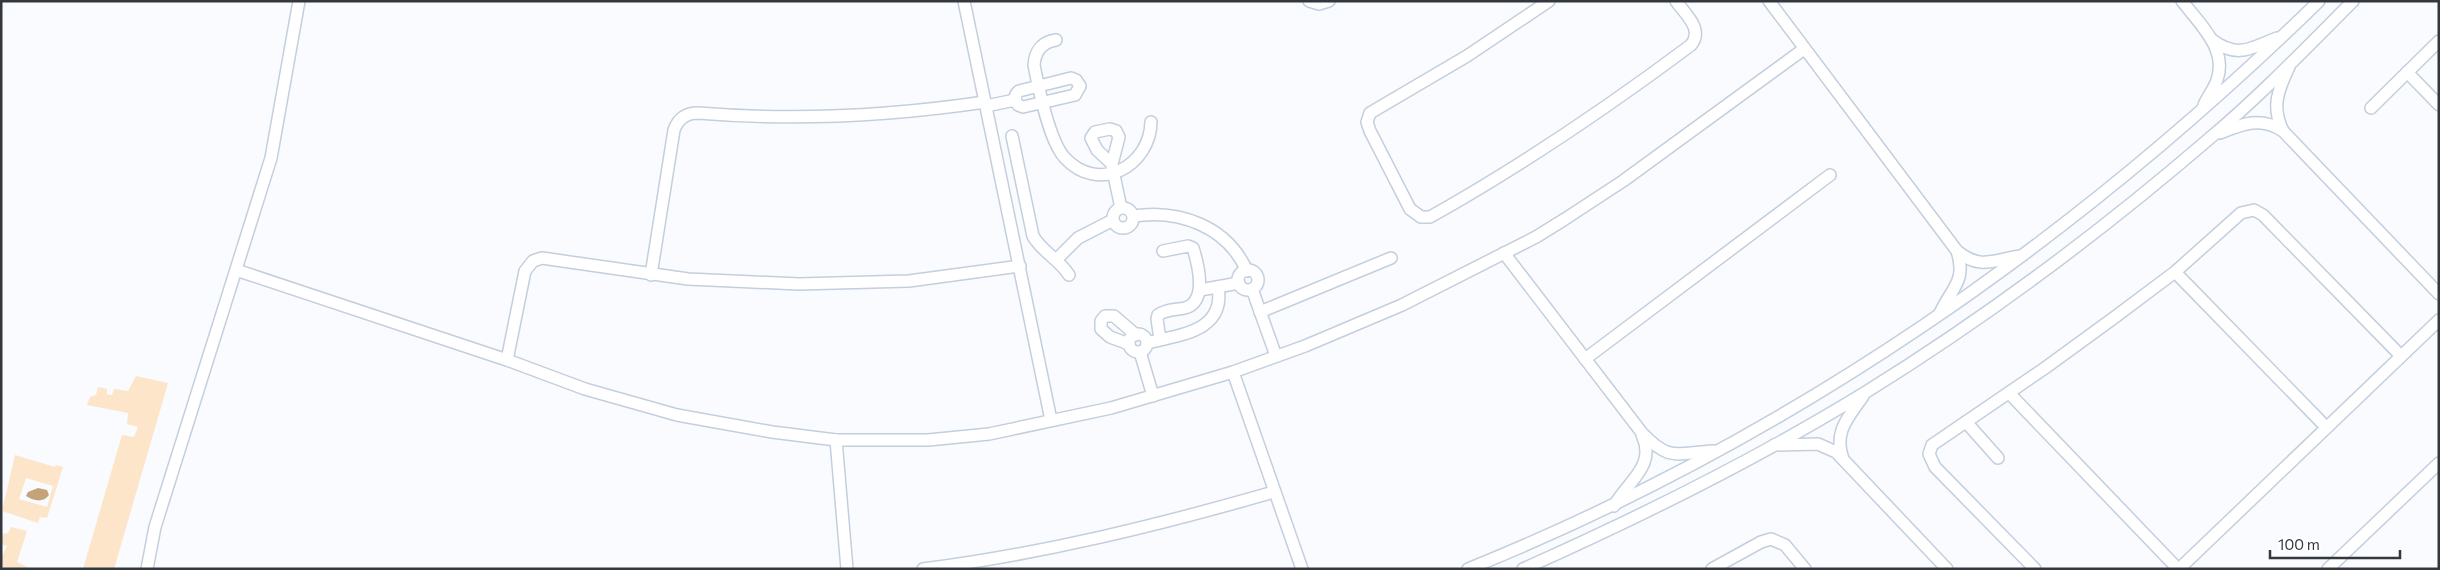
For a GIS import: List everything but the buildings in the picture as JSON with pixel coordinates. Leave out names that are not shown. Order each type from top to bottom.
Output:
[{"type":"street","points":[[147,569],[155,527],[276,137],[299,1]]},
{"type":"street","points":[[964,1],[1052,420]]},
{"type":"street","points":[[1309,1],[1319,4],[1329,1]]},
{"type":"street","points":[[1549,1],[1467,56],[1373,109],[1368,117],[1368,126],[1413,213],[1421,217],[1430,217],[1442,208],[1546,147],[1679,54],[1690,37],[1687,17],[1676,1]]},
{"type":"street","points":[[1769,1],[1957,251],[1966,258],[1980,262],[1994,262],[2026,255]]},
{"type":"street","points":[[2182,1],[2212,40],[2218,55],[2219,72],[2201,111]]},
{"type":"street","points":[[1468,569],[1614,506],[1718,450],[1828,386],[1938,316],[2026,255],[2100,197],[2201,111],[2284,36],[2319,1]]},
{"type":"street","points":[[1523,569],[1626,522],[1773,445],[1866,392],[2010,295],[2065,255],[2212,136],[2353,1]]},
{"type":"street","points":[[2212,40],[2230,49],[2243,51],[2256,48],[2284,36]]},
{"type":"street","points":[[1056,40],[1043,45],[1035,56],[1034,64],[1054,140],[1065,159],[1077,168],[1092,174],[1113,168],[1128,167],[1140,157],[1150,137],[1151,122]]},
{"type":"street","points":[[2371,108],[2439,41]]},
{"type":"street","points":[[236,270],[507,360],[585,389],[646,407],[740,428],[836,440],[897,441],[959,438],[989,434],[1111,408],[1233,372],[1402,305],[1536,237],[1608,191],[1804,49]]},
{"type":"street","points":[[2283,131],[2276,114],[2276,96],[2293,60]]},
{"type":"street","points":[[2408,72],[2439,105]]},
{"type":"street","points":[[1072,78],[1079,84],[1080,89],[1075,95],[1044,103],[1023,107],[1018,105],[1015,100],[1016,95],[1020,91],[1039,86],[1072,78]]},
{"type":"street","points":[[651,275],[674,130],[679,120],[688,114],[841,117],[913,112],[1015,100]]},
{"type":"street","points":[[2212,136],[2241,124],[2255,122],[2267,123],[2283,131],[2439,294]]},
{"type":"street","points":[[1012,136],[1031,231],[1039,244],[1057,259],[1069,275]]},
{"type":"street","points":[[1113,168],[1121,208]]},
{"type":"street","points":[[1585,359],[1830,175]]},
{"type":"street","points":[[1113,220],[1119,228],[1131,225],[1132,216],[1130,211],[1121,208]]},
{"type":"street","points":[[1057,259],[1078,238],[1113,220],[1115,213],[1121,208]]},
{"type":"street","points":[[2035,569],[1944,475],[1936,454],[1938,444],[1944,436],[2009,393],[2175,272],[2229,225],[2241,212],[2259,211],[2402,356]]},
{"type":"street","points":[[1132,216],[1174,215],[1203,225],[1228,241],[1239,255],[1247,271]]},
{"type":"street","points":[[1160,339],[1158,315],[1189,307],[1196,300],[1200,290],[1193,248],[1190,246],[1163,251]]},
{"type":"street","points":[[1938,316],[1958,284],[1961,264],[1957,251]]},
{"type":"street","points":[[1504,253],[1642,433],[1658,448],[1673,454],[1718,450]]},
{"type":"street","points":[[507,360],[525,270],[534,261],[547,258],[651,275],[762,284],[836,285],[928,279],[1020,266]]},
{"type":"street","points":[[1260,312],[1391,258]]},
{"type":"street","points":[[1247,271],[1253,272],[1257,276],[1258,282],[1252,289],[1243,288],[1239,283],[1239,277],[1247,271]]},
{"type":"street","points":[[2175,272],[2326,427]]},
{"type":"street","points":[[1200,290],[1239,283]]},
{"type":"street","points":[[1143,347],[1160,339],[1196,330],[1206,324],[1214,315],[1218,304],[1218,287]]},
{"type":"street","points":[[1252,289],[1276,356]]},
{"type":"street","points":[[2009,393],[2178,569],[2439,320]]},
{"type":"street","points":[[1132,340],[1142,336],[1153,396]]},
{"type":"street","points":[[1233,372],[1302,569]]},
{"type":"street","points":[[1843,459],[1839,444],[1841,429],[1866,392]]},
{"type":"street","points":[[1966,422],[1998,458]]},
{"type":"street","points":[[1614,506],[1620,494],[1638,477],[1645,463],[1646,448],[1642,433]]},
{"type":"street","points":[[836,440],[847,569]]},
{"type":"street","points":[[1773,445],[1818,444],[1836,452],[1948,569]]},
{"type":"street","points":[[2328,569],[2439,462]]},
{"type":"street","points":[[923,569],[1099,538],[1274,492]]},
{"type":"street","points":[[1712,569],[1766,540],[1776,540],[1785,544],[1789,552],[1805,569]]},
{"type":"street","points":[[1490,569],[1496,563],[1499,556]]},
{"type":"shaded area","points":[[136,376],[168,383],[114,569],[83,569],[122,435],[134,437],[138,427],[127,424],[128,413],[87,405],[90,397],[96,395],[98,387],[107,389],[107,394],[112,395],[114,389],[128,391]]},
{"type":"shaded area","points":[[15,455],[55,467],[56,465],[63,467],[47,518],[40,517],[38,523],[2,511]],"holes":[[[26,478],[53,486],[47,507],[19,499]]]},
{"type":"shaded area","points":[[38,488],[47,490],[49,495],[47,498],[38,500],[26,496],[28,492]]},
{"type":"shaded area","points":[[11,527],[27,531],[17,562],[31,569],[1,569],[1,554],[3,554],[7,546],[1,544],[1,532],[3,534],[8,533]]}]
